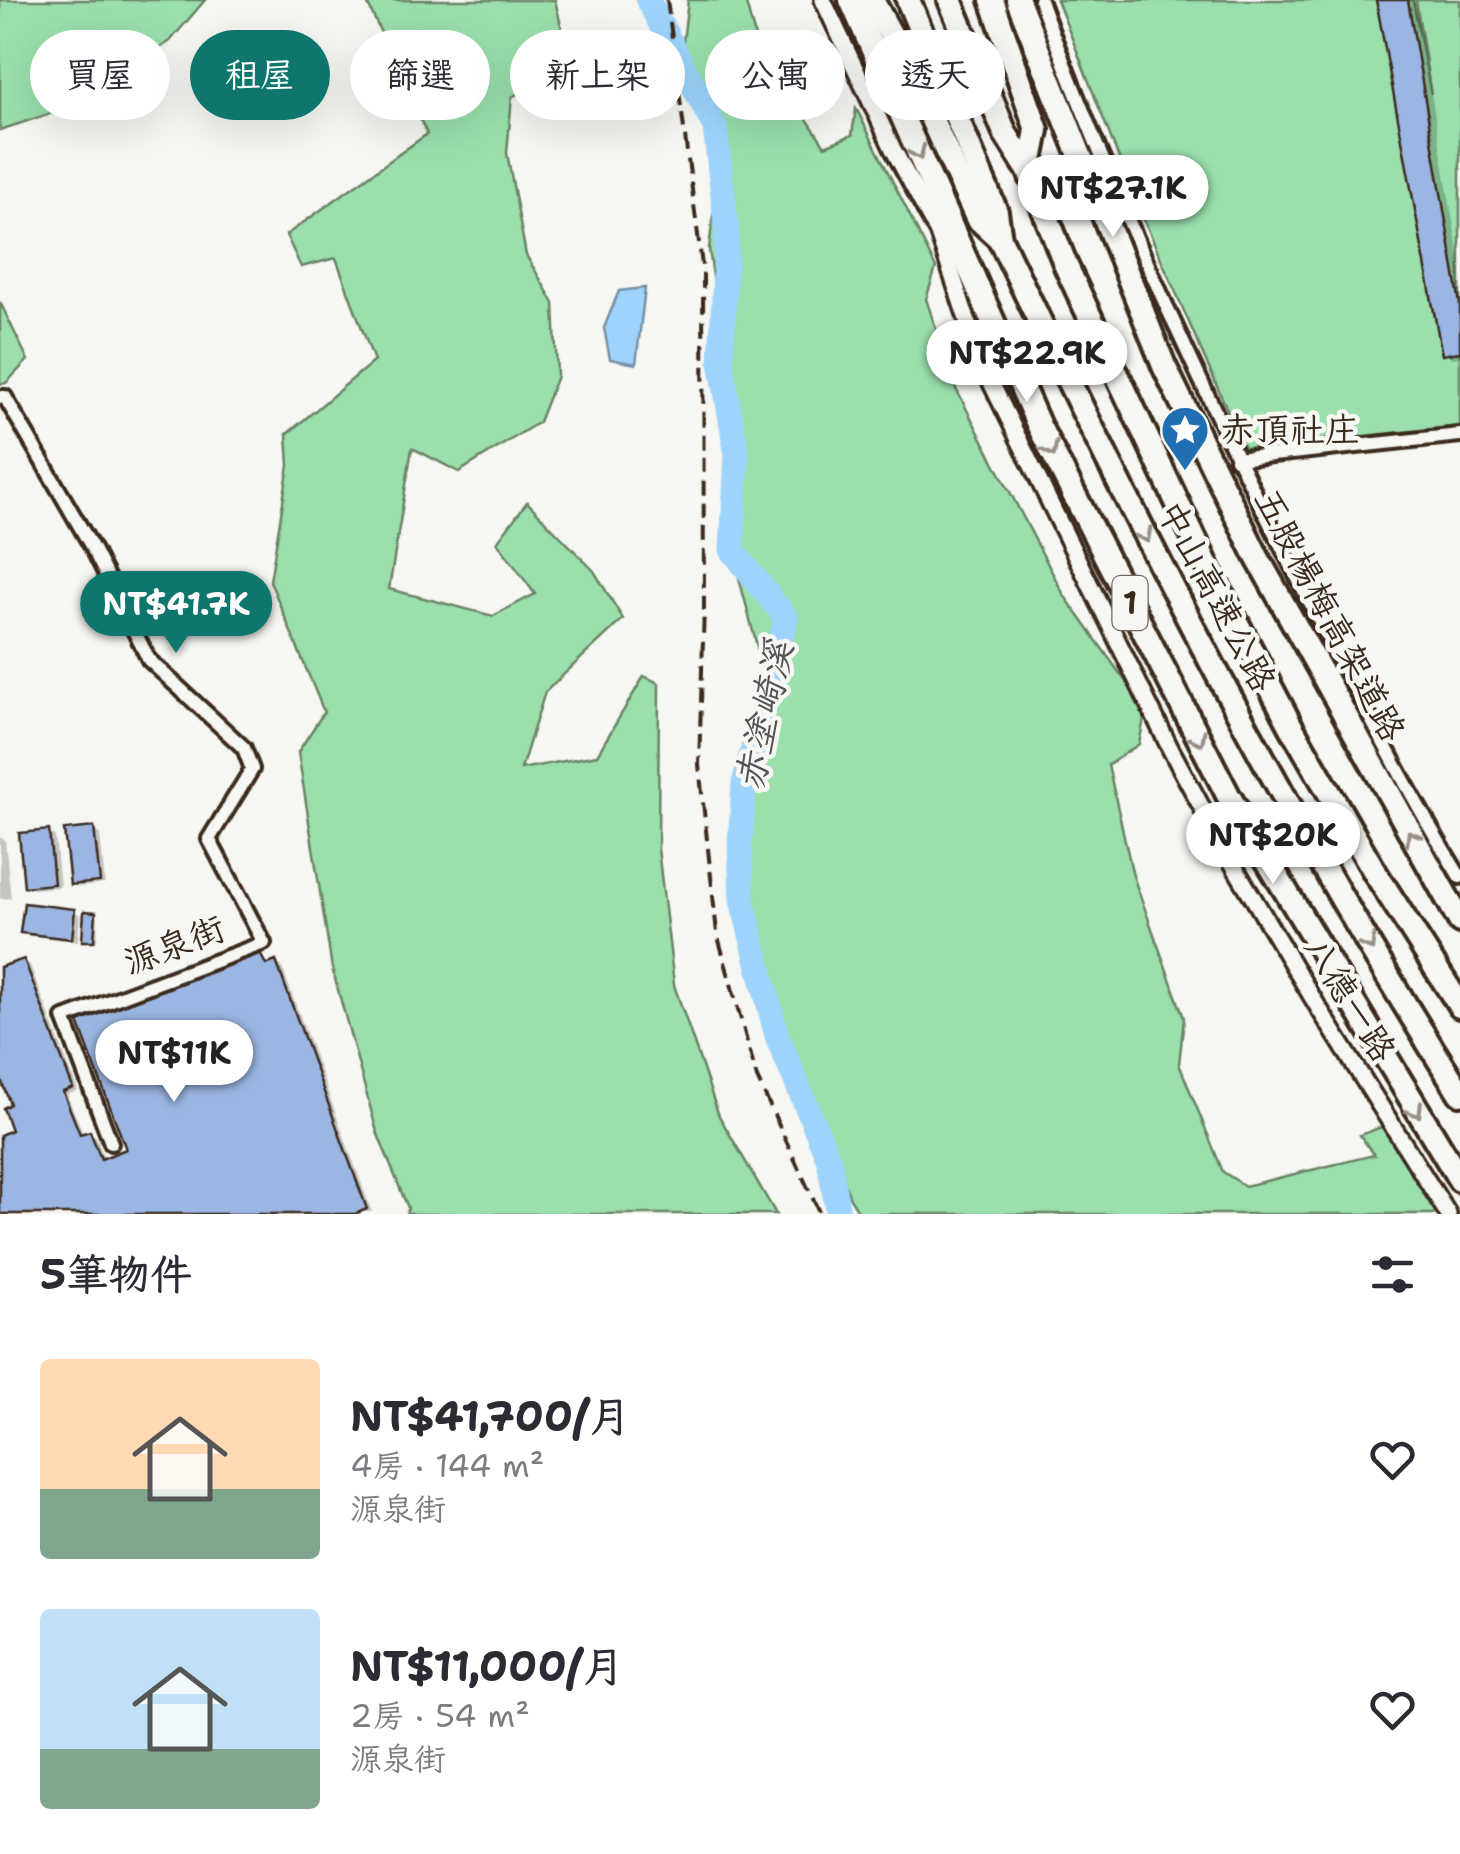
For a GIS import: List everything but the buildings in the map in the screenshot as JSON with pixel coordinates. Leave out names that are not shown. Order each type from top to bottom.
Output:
[{"type":"highway","name":"1","points":[[851,0],[1039,426],[1229,797],[1460,1180]]},
{"type":"highway","points":[[872,0],[913,78],[977,218],[1000,238]]},
{"type":"highway","name":"中山高速公路","points":[[908,0],[996,212],[1000,238],[1109,467],[1316,855],[1460,1093]]},
{"type":"highway","name":"中山高速公路","points":[[950,0],[1005,133],[1029,171],[1066,266],[1208,570],[1376,874],[1460,1006]]},
{"type":"highway","points":[[992,0],[1037,130],[1029,171]]},
{"type":"highway","name":"五股楊梅高架道路","points":[[1018,0],[1164,366],[1257,557],[1460,921]]},
{"type":"street","name":"八德一路","points":[[823,0],[946,252],[982,364],[1170,748],[1224,849],[1318,1007],[1448,1214]]},
{"type":"street","points":[[1040,0],[1120,202],[1236,459],[1354,686],[1460,877]]},
{"type":"street","name":"源泉街","points":[[0,397],[6,397],[93,549],[149,660],[244,748],[252,769],[209,840],[264,943],[64,1018],[111,1143]]},
{"type":"street","points":[[1236,459],[1460,435]]},
{"type":"green space","points":[[0,0],[205,0],[170,41],[170,30],[30,30],[30,120],[0,130]]},
{"type":"green space","points":[[366,0],[555,0],[562,30],[510,30],[507,153],[526,255],[554,303],[557,376],[539,422],[459,472],[412,448],[389,589],[493,616],[535,594],[497,542],[527,502],[594,571],[623,619],[545,692],[521,769],[597,755],[644,676],[659,683],[658,849],[674,985],[719,1116],[776,1214],[406,1214],[408,1208],[377,1132],[332,968],[298,752],[324,712],[270,581],[289,465],[287,434],[374,361],[336,258],[301,267],[286,235],[427,134],[421,120],[490,120],[490,30],[380,30]]},
{"type":"green space","points":[[688,0],[745,0],[753,30],[705,30],[705,105],[685,75]]},
{"type":"green space","points":[[1057,0],[1413,0],[1431,94],[1416,0],[1460,0],[1460,426],[1244,448],[1134,197]]},
{"type":"green space","points":[[856,108],[936,268],[926,299],[956,389],[1064,595],[1131,689],[1144,719],[1139,744],[1108,765],[1133,876],[1184,1018],[1179,1064],[1223,1172],[1245,1186],[1374,1155],[1360,1135],[1384,1126],[1440,1214],[860,1214],[850,1198],[780,1023],[738,853],[765,677],[737,570],[727,374],[709,249],[723,132],[715,120],[808,120],[825,146],[852,135]]},
{"type":"green space","points":[[0,302],[28,360],[6,383],[0,384]]},
{"type":"water","points":[[645,288],[636,364],[610,359],[604,328],[619,291]]},
{"type":"waterway","name":"赤塗崎溪","points":[[648,0],[715,127],[727,231],[721,362],[737,455],[732,550],[786,618],[744,784],[742,900],[777,1036],[829,1160],[838,1214]]},
{"type":"railway","points":[[667,0],[703,273],[704,607],[699,765],[717,933],[757,1078],[820,1214]]},
{"type":"place","name":"赤頂社庄","points":[[1185,472]]}]
